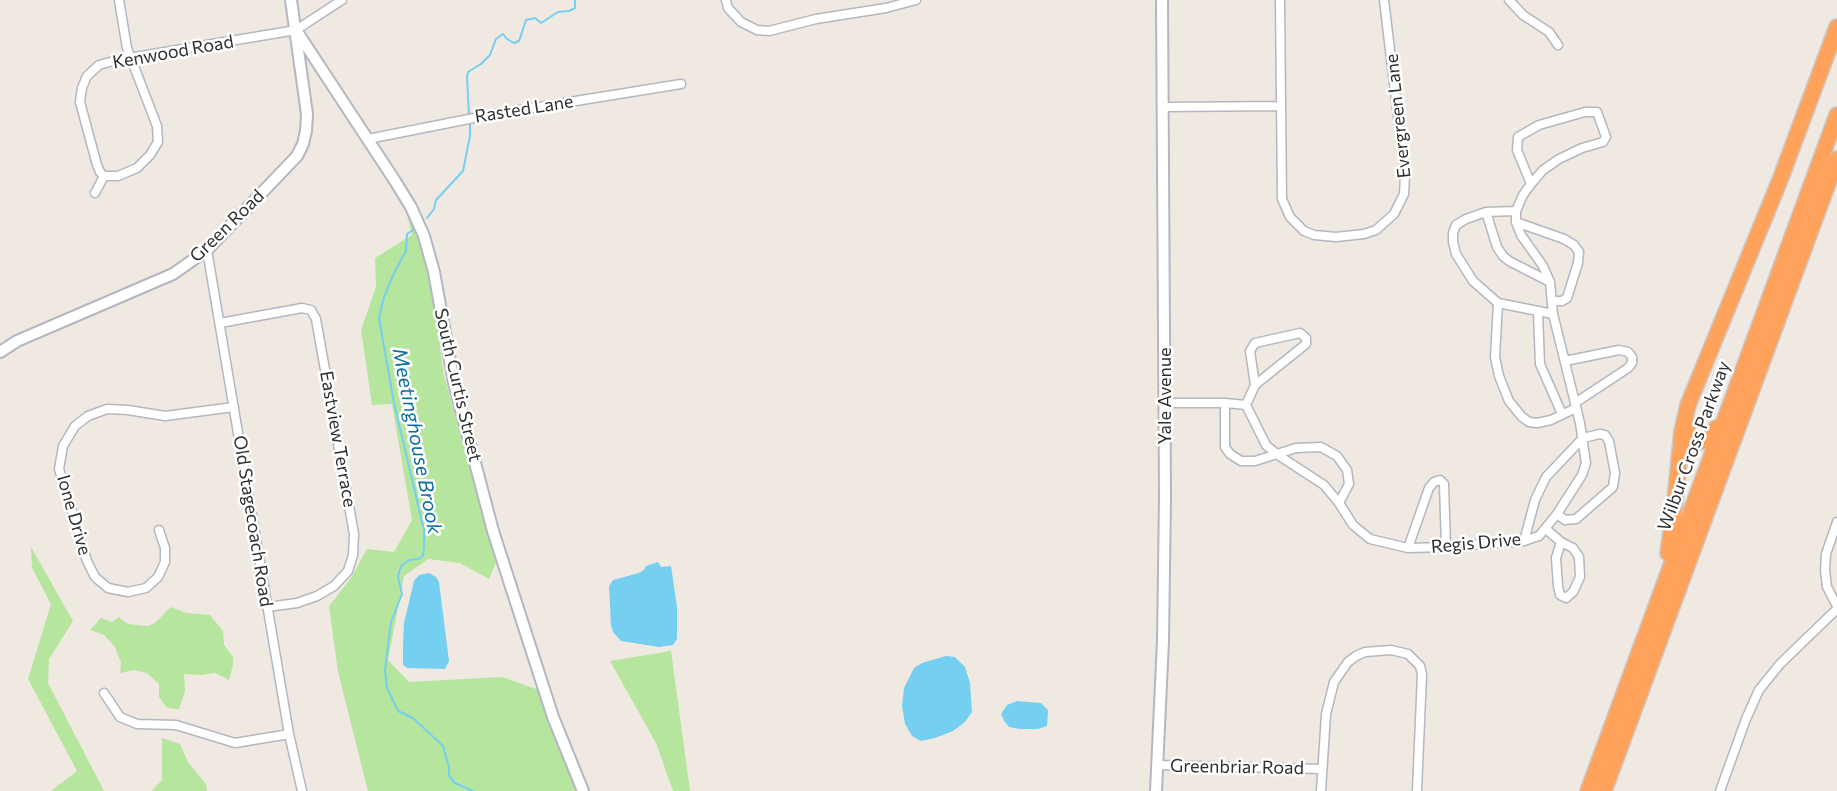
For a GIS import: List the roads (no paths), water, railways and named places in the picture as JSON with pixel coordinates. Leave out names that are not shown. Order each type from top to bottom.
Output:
[{"type":"highway","points":[[1652,617],[1655,593],[1666,562],[1671,537],[1682,430],[1691,400],[1774,195],[1837,27]]},
{"type":"highway","name":"Wilbur Cross Parkway","points":[[1588,791],[1837,115]]},
{"type":"highway","name":"Wilbur Cross Parkway","points":[[1604,791],[1837,159]]},
{"type":"highway","points":[[1685,422],[1690,439],[1703,443],[1711,437],[1720,417],[1730,405]]},
{"type":"street","points":[[95,193],[104,176],[118,176],[137,168],[150,155],[158,142],[158,126],[127,48],[119,0]]},
{"type":"street","name":"South Curtis Street","points":[[291,0],[296,30],[411,207],[424,236],[434,272],[454,383],[493,531],[553,717],[583,791]]},
{"type":"street","points":[[296,30],[342,0]]},
{"type":"street","points":[[726,0],[728,8],[741,22],[757,30],[769,31],[916,0]]},
{"type":"street","name":"Yale Avenue","points":[[1156,791],[1163,631],[1165,403],[1162,0]]},
{"type":"street","name":"Evergreen Lane","points":[[1280,0],[1282,199],[1296,225],[1314,235],[1350,237],[1376,230],[1386,223],[1400,205],[1406,184],[1384,0]]},
{"type":"street","points":[[1509,0],[1523,15],[1549,32],[1558,45]]},
{"type":"street","name":"Kenwood Road","points":[[104,176],[99,172],[80,102],[87,76],[99,65],[296,30]]},
{"type":"street","name":"Green Road","points":[[0,352],[17,341],[173,274],[207,250],[297,156],[303,144],[307,114],[296,30]]},
{"type":"street","name":"Rasted Lane","points":[[368,139],[470,118],[681,84]]},
{"type":"street","points":[[1164,107],[1280,106]]},
{"type":"street","name":"Regis Drive","points":[[1246,405],[1266,445],[1324,485],[1353,525],[1370,539],[1408,548],[1524,541],[1539,536],[1557,514],[1582,475],[1586,463],[1576,405],[1553,314],[1550,282],[1543,266],[1521,235],[1516,222],[1516,211],[1523,195],[1543,170],[1582,148],[1603,142],[1606,137],[1597,112],[1586,112],[1552,120],[1518,136],[1517,150],[1531,184]]},
{"type":"street","points":[[1516,211],[1486,212],[1456,225],[1453,233],[1456,254],[1473,281],[1498,303],[1553,314]]},
{"type":"street","points":[[1486,212],[1497,247],[1503,255],[1509,261],[1550,282]]},
{"type":"street","points":[[1516,222],[1564,239],[1574,245],[1579,252],[1578,263],[1567,297],[1562,301],[1553,301]]},
{"type":"street","name":"Old Stagecoach Road","points":[[207,250],[289,734],[302,791]]},
{"type":"street","points":[[1498,303],[1495,357],[1499,376],[1509,400],[1522,417],[1529,422],[1551,420],[1562,414],[1628,368],[1632,363],[1632,357],[1628,352],[1619,350],[1565,361]]},
{"type":"street","name":"Eastview Terrace","points":[[220,322],[302,308],[312,311],[316,319],[354,534],[353,555],[348,571],[334,586],[317,597],[297,603],[267,607]]},
{"type":"street","points":[[1538,312],[1540,364],[1562,414]]},
{"type":"street","points":[[1165,403],[1246,405],[1255,385],[1306,344],[1306,338],[1300,333],[1255,343],[1250,351],[1255,385]]},
{"type":"street","points":[[1225,403],[1225,447],[1230,454],[1241,460],[1255,461],[1296,448],[1321,447],[1337,456],[1347,470],[1349,484],[1339,503]]},
{"type":"street","name":"Ione Drive","points":[[159,530],[165,548],[165,562],[158,577],[146,588],[128,592],[108,588],[95,577],[87,561],[59,469],[63,446],[75,426],[88,416],[106,409],[165,416],[234,407]]},
{"type":"street","points":[[1524,541],[1535,500],[1546,477],[1583,438],[1600,434],[1609,441],[1615,472],[1613,487],[1576,519],[1565,520],[1557,514]]},
{"type":"street","points":[[1408,548],[1429,488],[1434,482],[1440,480],[1444,484],[1446,547]]},
{"type":"street","points":[[1720,791],[1746,718],[1759,690],[1780,664],[1837,607],[1827,586],[1825,570],[1826,554],[1837,522]]},
{"type":"street","points":[[1546,529],[1561,542],[1573,548],[1579,557],[1580,577],[1573,592],[1566,598],[1560,596],[1558,586],[1556,558],[1561,542]]},
{"type":"street","name":"Greenbriar Road","points":[[1157,765],[1322,769],[1328,703],[1340,671],[1348,662],[1365,652],[1399,651],[1415,659],[1422,674],[1418,791]]},
{"type":"street","points":[[104,693],[120,717],[137,724],[176,725],[236,743],[289,734]]},
{"type":"street","points":[[1321,791],[1322,769]]},
{"type":"water","points":[[658,562],[661,567],[671,566],[677,607],[677,639],[673,645],[659,647],[621,641],[613,632],[611,625],[609,586],[613,580],[639,573],[646,566]]},
{"type":"water","points":[[429,573],[439,582],[449,661],[445,669],[407,668],[403,665],[404,623],[414,581],[419,575]]},
{"type":"water","points":[[946,656],[955,657],[965,667],[970,683],[972,712],[965,722],[953,731],[921,741],[912,736],[905,724],[902,706],[904,688],[914,668],[922,663]]},
{"type":"water","points":[[1017,701],[1041,703],[1048,710],[1047,726],[1038,729],[1009,727],[1001,714],[1007,705]]},
{"type":"waterway","name":"Meetinghouse Brook","points":[[469,115],[468,72],[490,55],[496,39],[503,34],[514,43],[519,41],[526,20],[535,18],[541,23],[558,12],[575,8],[575,0]]},
{"type":"waterway","name":"Meetinghouse Brook","points":[[427,218],[434,209],[436,200],[463,171],[470,136],[470,121]]},
{"type":"waterway","name":"Meetinghouse Brook","points":[[413,230],[407,234],[406,251],[384,297],[379,318],[394,403],[424,530],[424,546],[423,556],[409,560],[402,565],[399,572],[402,594],[391,622],[385,670],[387,688],[398,711],[413,718],[443,746],[449,776],[455,783],[473,791]]}]
